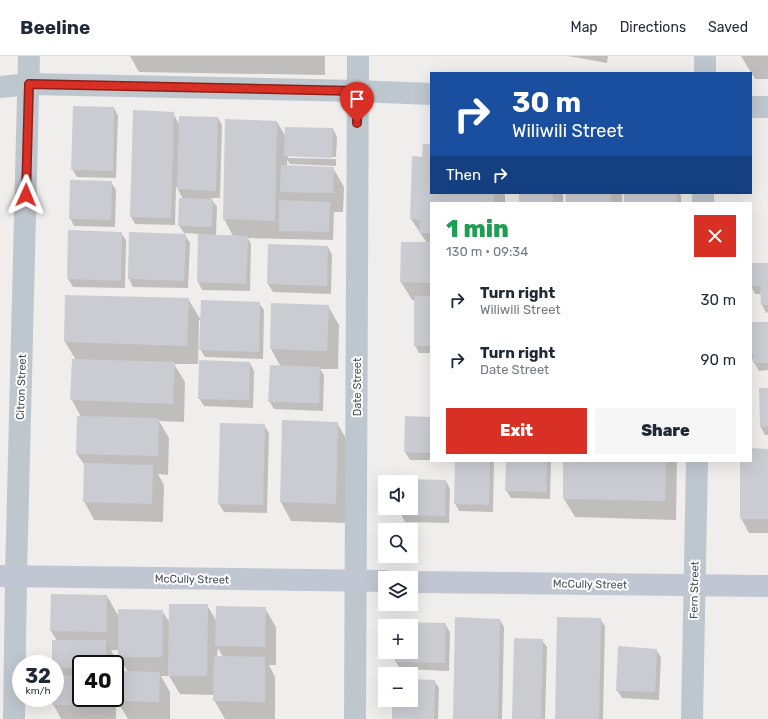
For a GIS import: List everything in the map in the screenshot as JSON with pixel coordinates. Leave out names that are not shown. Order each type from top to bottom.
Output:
[{"type":"main road","name":"McCully Street","points":[[8,576],[378,581]]},
{"type":"main road","name":"McCully Street","points":[[418,582],[768,586]]},
{"type":"street","name":"Citron Street","points":[[14,719],[8,576],[29,56]]},
{"type":"street","name":"Date Street","points":[[355,719],[358,56]]},
{"type":"street","points":[[704,72],[705,56]]},
{"type":"street","points":[[0,86],[29,84],[430,94]]},
{"type":"street","points":[[752,107],[768,107]]},
{"type":"street","name":"Fern Street","points":[[692,719],[697,462]]},
{"type":"building","points":[[73,106],[114,107],[113,171],[71,170]]},
{"type":"building","points":[[133,110],[174,112],[171,218],[130,217]]},
{"type":"building","points":[[179,116],[218,117],[216,191],[177,189]]},
{"type":"building","points":[[225,119],[277,121],[275,221],[223,219]]},
{"type":"building","points":[[285,127],[333,128],[332,158],[284,156]]},
{"type":"building","points":[[423,144],[430,144],[430,194],[494,194],[494,202],[430,202],[430,233],[419,233],[420,220],[410,219],[412,156],[422,157]]},
{"type":"building","points":[[281,165],[334,167],[333,193],[280,192]]},
{"type":"building","points":[[70,180],[112,181],[111,220],[69,219]]},
{"type":"building","points":[[519,194],[553,194],[553,202],[519,202]]},
{"type":"building","points":[[566,194],[611,194],[611,202],[566,202]]},
{"type":"building","points":[[624,194],[677,194],[677,202],[624,202]]},
{"type":"building","points":[[179,198],[213,199],[212,227],[178,226]]},
{"type":"building","points":[[279,200],[330,202],[329,232],[279,231]]},
{"type":"building","points":[[68,230],[122,232],[121,281],[67,279]]},
{"type":"building","points":[[129,232],[186,234],[184,281],[128,279]]},
{"type":"building","points":[[198,234],[248,236],[246,284],[197,282]]},
{"type":"building","points":[[401,242],[430,242],[430,283],[400,282]]},
{"type":"building","points":[[268,244],[328,246],[327,286],[267,284]]},
{"type":"building","points":[[752,263],[768,263],[768,305],[761,305],[760,286],[752,286]]},
{"type":"building","points":[[65,295],[189,298],[187,346],[64,342]]},
{"type":"building","points":[[414,296],[430,296],[430,346],[414,346]]},
{"type":"building","points":[[201,300],[260,302],[259,352],[199,350]]},
{"type":"building","points":[[271,303],[329,305],[327,351],[270,349]]},
{"type":"building","points":[[752,322],[768,322],[768,363],[753,363]]},
{"type":"building","points":[[72,359],[175,362],[173,404],[70,400]]},
{"type":"building","points":[[199,360],[250,362],[249,400],[198,399]]},
{"type":"building","points":[[270,365],[320,367],[319,403],[268,402]]},
{"type":"building","points":[[759,388],[768,388],[768,427],[760,427]]},
{"type":"building","points":[[77,416],[159,418],[158,456],[76,454]]},
{"type":"building","points":[[405,416],[430,417],[430,453],[404,452]]},
{"type":"building","points":[[282,420],[338,422],[336,504],[280,502]]},
{"type":"building","points":[[220,423],[265,424],[263,505],[218,504]]},
{"type":"building","points":[[752,448],[768,449],[768,519],[740,519],[740,462],[752,462]]},
{"type":"building","points":[[455,462],[490,462],[489,505],[454,504]]},
{"type":"building","points":[[506,462],[547,462],[546,492],[505,491]]},
{"type":"building","points":[[563,462],[666,462],[665,501],[563,499]]},
{"type":"building","points":[[84,463],[153,465],[152,504],[83,502]]},
{"type":"building","points":[[418,479],[446,480],[445,516],[400,515],[418,515]]},
{"type":"building","points":[[51,594],[107,595],[107,632],[50,631]]},
{"type":"building","points":[[169,604],[208,604],[207,676],[168,676]]},
{"type":"building","points":[[216,606],[266,607],[265,647],[215,646]]},
{"type":"building","points":[[118,609],[163,610],[162,657],[124,657],[124,655],[118,655]]},
{"type":"building","points":[[455,617],[500,619],[498,719],[453,719]]},
{"type":"building","points":[[557,617],[601,618],[599,719],[555,719]]},
{"type":"building","points":[[418,622],[446,623],[445,663],[395,662],[395,659],[418,659]]},
{"type":"building","points":[[514,638],[543,639],[541,719],[512,719]]},
{"type":"building","points":[[52,640],[106,640],[106,655],[72,655],[72,668],[64,668],[64,655],[52,655]]},
{"type":"building","points":[[618,646],[657,649],[655,692],[616,691]]},
{"type":"building","points":[[214,656],[265,657],[265,702],[213,701]]},
{"type":"building","points":[[124,671],[160,672],[159,702],[124,701]]},
{"type":"building","points":[[64,675],[72,676],[72,705],[64,705]]},
{"type":"building","points":[[418,679],[435,680],[434,719],[392,719],[392,707],[418,707]]},
{"type":"route","points":[[26,195],[29,84],[357,91],[357,123]]}]
